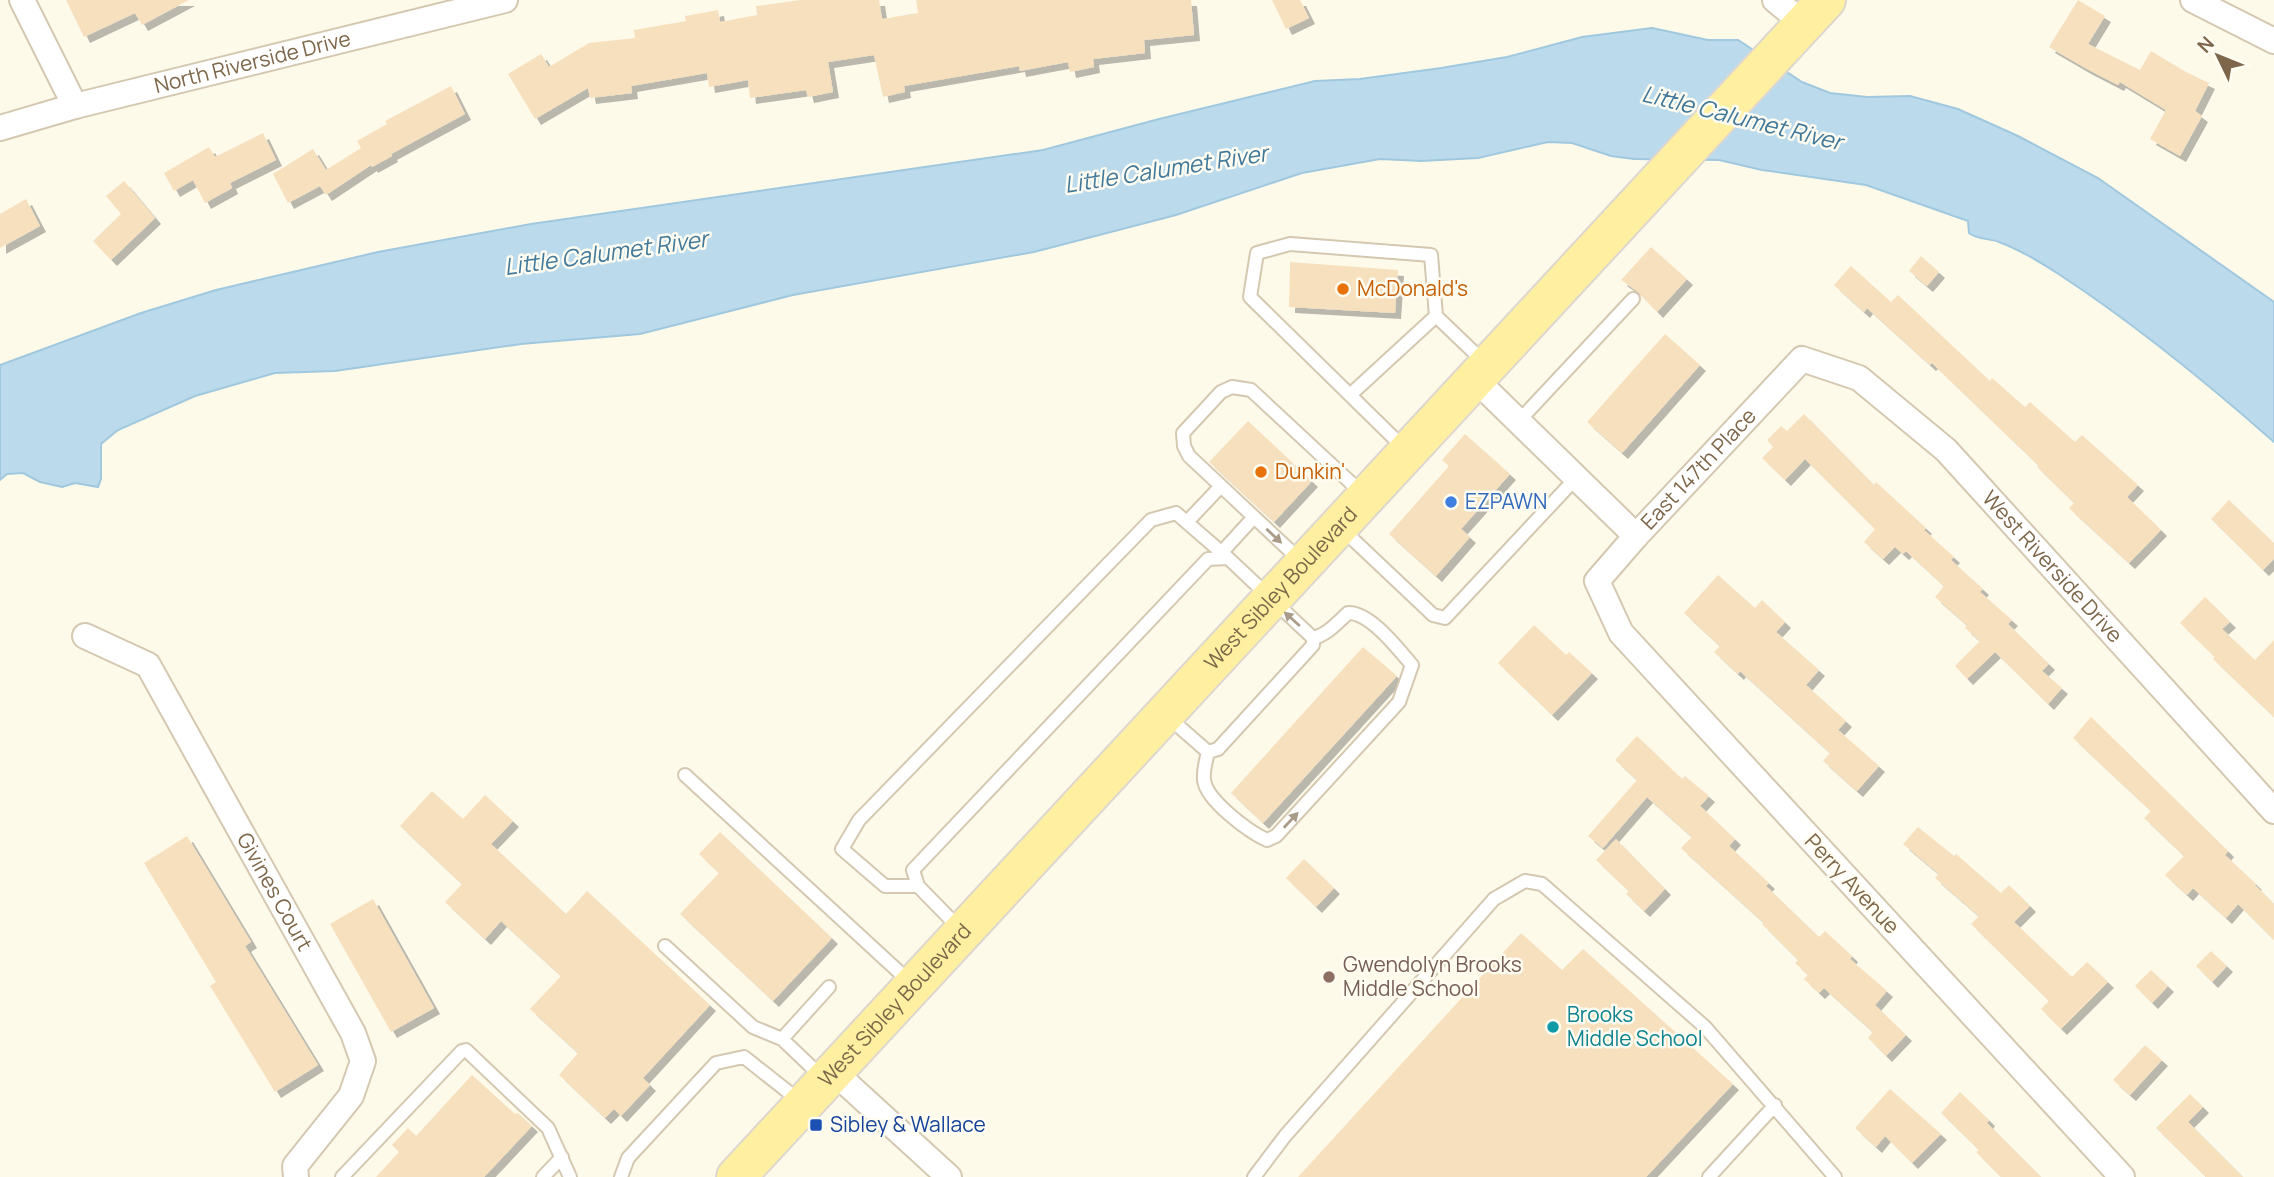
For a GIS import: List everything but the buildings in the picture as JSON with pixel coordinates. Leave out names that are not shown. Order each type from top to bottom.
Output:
[{"type":"main road","name":"West Sibley Boulevard","points":[[736,1177],[1807,21]]},
{"type":"street","points":[[22,0],[75,106]]},
{"type":"street","name":"North Riverside Drive","points":[[0,128],[75,106],[468,5],[505,0]]},
{"type":"street","points":[[1775,0],[1807,21]]},
{"type":"street","points":[[2193,0],[2274,40]]},
{"type":"street","name":"East 147th Place","points":[[1597,581],[1802,359]]},
{"type":"street","name":"West Riverside Drive","points":[[1802,359],[1859,378],[1946,450],[2274,811]]},
{"type":"street","points":[[1482,374],[1518,422],[1636,536]]},
{"type":"street","name":"Perry Avenue","points":[[1597,581],[1621,633],[2122,1177]]},
{"type":"street","name":"Givines Court","points":[[85,636],[148,665],[353,1033],[363,1061],[351,1096],[296,1166],[296,1177]]},
{"type":"street","points":[[821,1086],[949,1177]]},
{"type":"lane","points":[[1409,453],[1250,297],[1257,253],[1290,244],[1431,255],[1436,316],[1482,374]]},
{"type":"lane","points":[[1518,422],[1633,299]]},
{"type":"lane","points":[[1350,395],[1436,316]]},
{"type":"lane","points":[[1305,565],[1189,456],[1184,446],[1183,433],[1221,392],[1232,387],[1251,390],[1367,498]]},
{"type":"lane","points":[[1340,527],[1433,615],[1445,618],[1576,478]]},
{"type":"lane","points":[[1187,522],[1221,486]]},
{"type":"lane","points":[[918,886],[885,886],[842,849],[859,820],[1151,520],[1176,513],[1313,638],[1313,645],[1218,749],[1208,752]]},
{"type":"lane","points":[[964,933],[918,886],[913,870],[1208,559],[1225,555],[1254,517]]},
{"type":"lane","points":[[1208,752],[1203,778],[1208,792],[1253,834],[1267,840],[1276,836],[1399,702],[1412,665],[1382,633],[1354,613],[1348,613],[1333,627],[1313,638]]},
{"type":"lane","points":[[1165,715],[1208,752]]},
{"type":"lane","points":[[685,775],[914,986]]},
{"type":"lane","points":[[1254,1177],[1284,1136],[1494,899],[1525,881],[1542,884],[1551,891],[1705,1027],[1835,1177]]},
{"type":"lane","points":[[665,946],[753,1027],[782,1039],[821,1086]]},
{"type":"lane","points":[[782,1039],[829,987]]},
{"type":"lane","points":[[342,1177],[462,1051],[466,1050],[548,1128],[570,1177]]},
{"type":"lane","points":[[621,1177],[628,1158],[716,1063],[744,1058],[821,1086]]},
{"type":"lane","points":[[1709,1177],[1775,1105]]},
{"type":"lane","points":[[543,1177],[562,1157]]},
{"type":"water","name":"Little Calumet River","points":[[1652,28],[1708,40],[1738,40],[1802,82],[1830,93],[1867,97],[1910,96],[1958,109],[2018,136],[2098,178],[2274,302],[2274,442],[2197,376],[2116,313],[2031,257],[1999,242],[1972,235],[1969,233],[1968,221],[1866,185],[1762,170],[1719,160],[1634,159],[1611,156],[1572,143],[1548,142],[1478,158],[1421,161],[1380,159],[1302,173],[1176,215],[1034,252],[793,295],[640,334],[521,344],[335,371],[275,373],[195,396],[118,430],[101,444],[101,479],[98,487],[75,483],[62,487],[40,482],[23,473],[7,474],[0,480],[0,365],[141,313],[216,290],[378,252],[531,224],[1043,150],[1315,81],[1360,79],[1441,68],[1507,57],[1582,37]]},
{"type":"place","name":"McDonald's","points":[[1343,289]]},
{"type":"place","name":"Dunkin'","points":[[1261,472]]},
{"type":"place","name":"EZPAWN","points":[[1451,502]]},
{"type":"place","name":"Gwendolyn Brooks Middle School","points":[[1329,977]]},
{"type":"place","name":"Brooks Middle School","points":[[1553,1027]]},
{"type":"place","name":"Sibley & Wallace","points":[[816,1125]]}]
